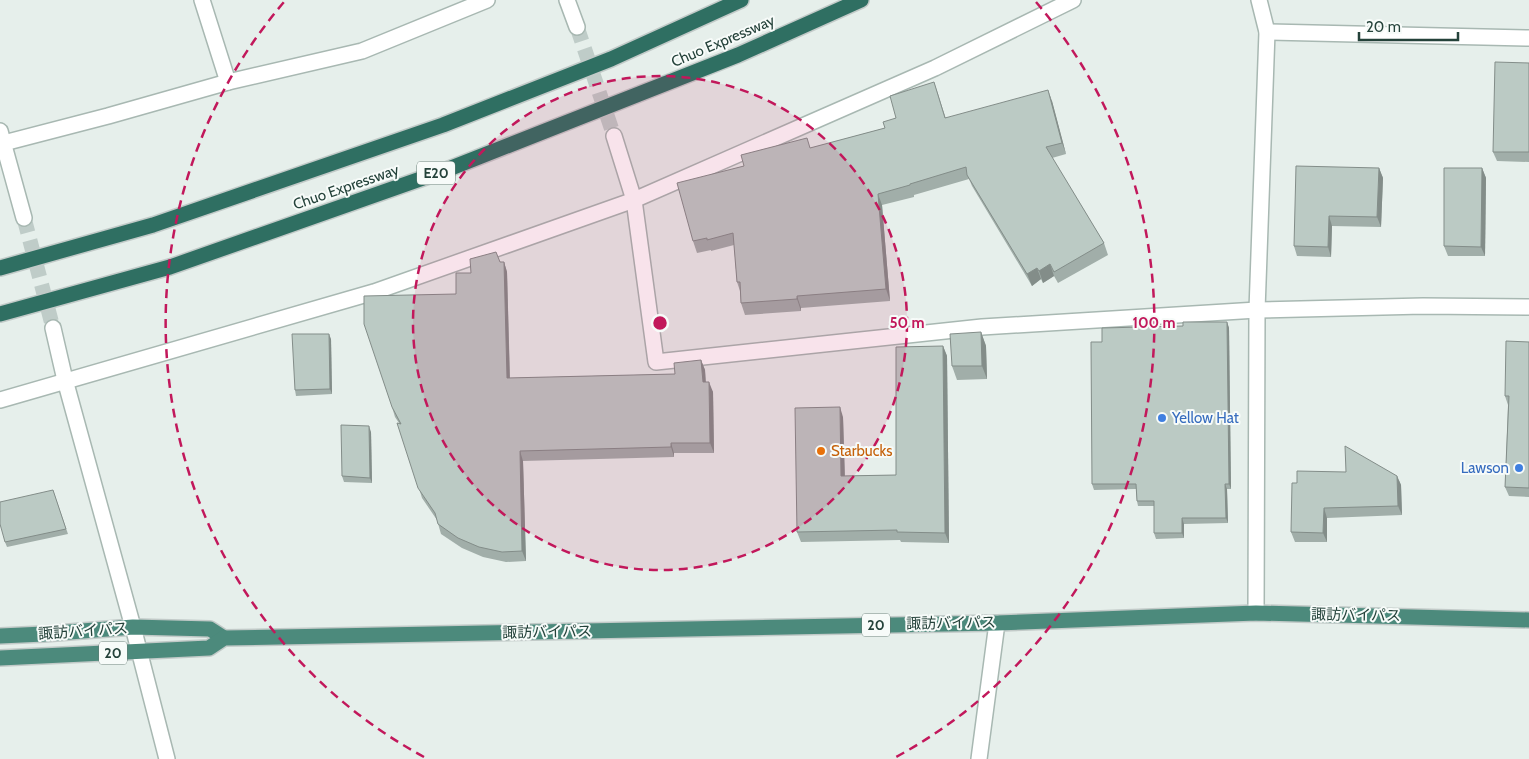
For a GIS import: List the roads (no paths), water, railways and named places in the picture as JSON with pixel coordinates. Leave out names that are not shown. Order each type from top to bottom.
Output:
[{"type":"highway","points":[[698,20],[735,0]]},
{"type":"highway","name":"Chuo Expressway","points":[[0,268],[153,225],[443,125],[611,59],[741,0]]},
{"type":"highway","name":"Chuo Expressway","points":[[0,314],[170,267],[446,170],[738,55],[861,0]]},
{"type":"highway","name":"諏訪バイパス","points":[[0,658],[209,648],[224,638],[997,622],[1256,613],[1529,620]]},
{"type":"highway","name":"諏訪バイパス","points":[[0,636],[132,627],[210,629],[224,638]]},
{"type":"street","points":[[202,0],[228,82]]},
{"type":"street","points":[[24,218],[1,139],[108,116],[228,82],[362,51],[466,4],[487,0]]},
{"type":"street","points":[[568,0],[577,28]]},
{"type":"street","points":[[0,400],[374,292],[634,200],[935,68],[1073,0]]},
{"type":"street","points":[[1256,613],[1257,310],[1267,32],[1259,0]]},
{"type":"street","points":[[1267,32],[1529,38]]},
{"type":"street","points":[[614,136],[634,200],[656,362],[982,327],[1257,310],[1423,306],[1529,308]]},
{"type":"street","points":[[53,328],[65,380],[167,759]]},
{"type":"street","points":[[979,759],[997,622]]},
{"type":"tunnel","points":[[577,27],[614,136]]},
{"type":"tunnel","points":[[24,218],[53,328]]},
{"type":"place","name":"Yellow Hat","points":[[1162,418]]},
{"type":"place","name":"Starbucks","points":[[821,451]]},
{"type":"place","name":"Lawson","points":[[1519,468]]}]
